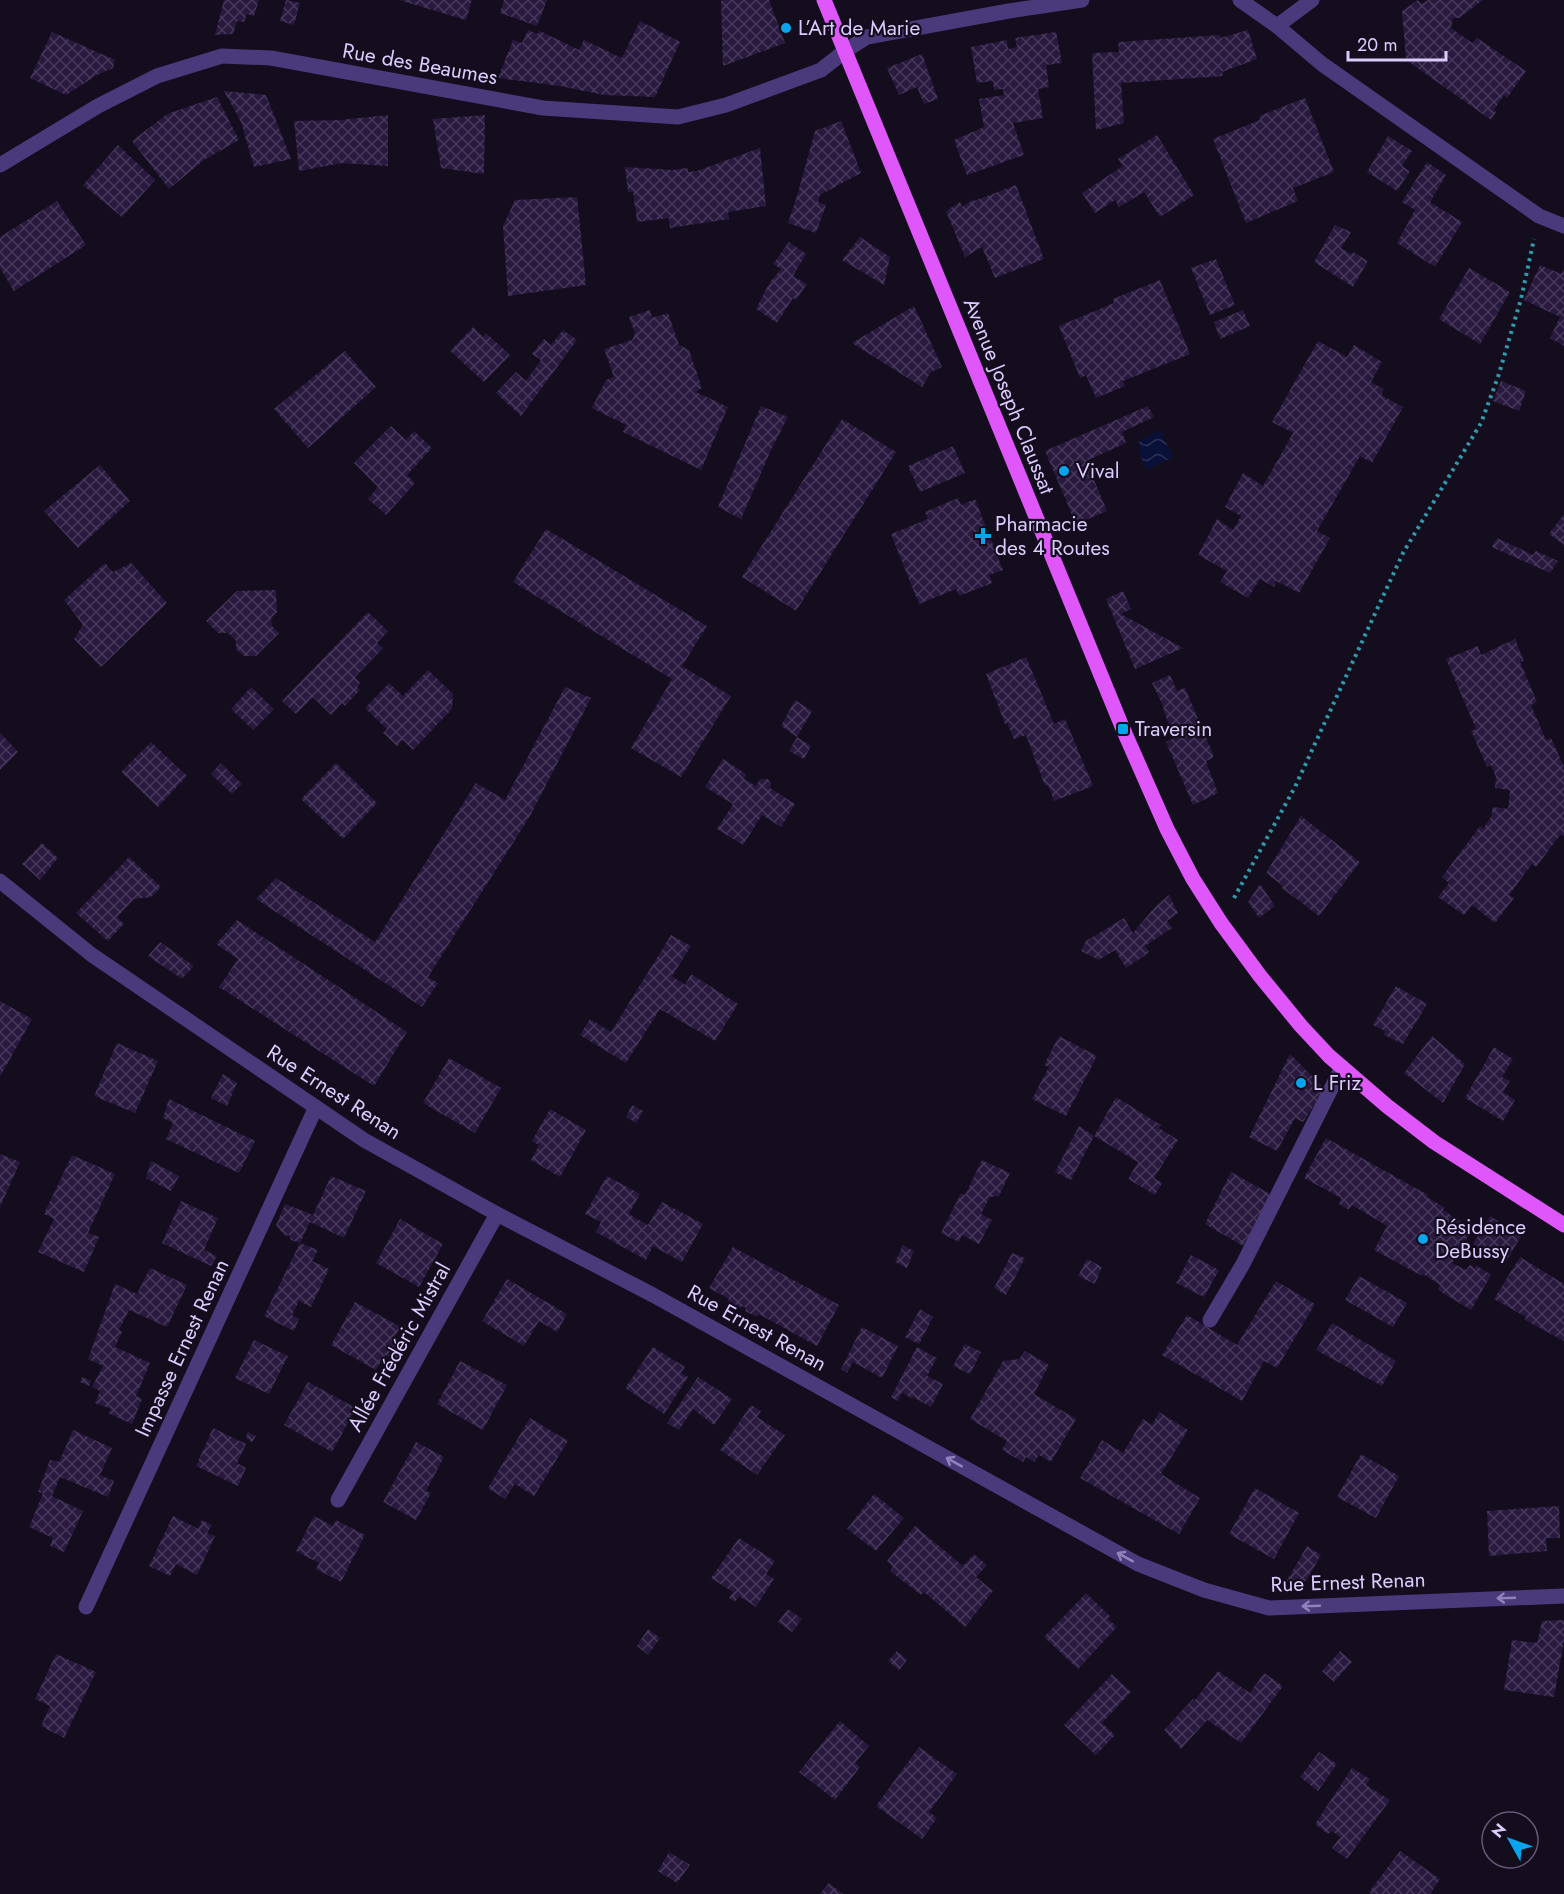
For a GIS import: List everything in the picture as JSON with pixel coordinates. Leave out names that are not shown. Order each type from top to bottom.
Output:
[{"type":"main road","name":"Avenue Joseph Claussat","points":[[824,0],[1146,784],[1193,879],[1221,923],[1260,976],[1301,1026],[1342,1067],[1434,1142],[1564,1225]]},
{"type":"street","name":"Rue des Beaumes","points":[[0,165],[98,106],[156,76],[222,56],[271,58],[543,108],[678,117],[726,105],[821,70],[867,37],[1082,0]]},
{"type":"street","points":[[1240,0],[1277,26],[1322,64],[1539,216],[1564,225]]},
{"type":"street","points":[[1277,26],[1312,0]]},
{"type":"street","name":"Rue Ernest Renan","points":[[0,880],[92,955],[364,1140],[497,1214],[653,1294],[1138,1564],[1204,1590],[1269,1608],[1564,1596]]},
{"type":"street","points":[[1210,1320],[1243,1264],[1342,1067]]},
{"type":"street","name":"Impasse Ernest Renan","points":[[86,1607],[316,1107]]},
{"type":"street","name":"Allée Frédéric Mistral","points":[[338,1500],[497,1214]]},
{"type":"path","points":[[1221,923],[1295,787],[1404,553],[1481,423],[1498,377],[1521,299],[1539,216]]},
{"type":"water","points":[[1160,430],[1173,457],[1147,470],[1138,451],[1141,449],[1137,443]]},
{"type":"building","points":[[224,0],[259,0],[254,16],[247,14],[244,22],[237,21],[233,34],[215,35]]},
{"type":"building","points":[[286,0],[300,3],[294,25],[280,21]]},
{"type":"building","points":[[399,0],[472,0],[466,20]]},
{"type":"building","points":[[504,0],[547,0],[537,26],[500,13]]},
{"type":"building","points":[[769,0],[785,43],[723,66],[721,1]]},
{"type":"building","points":[[1418,0],[1422,4],[1428,0],[1483,0],[1459,18],[1453,18],[1451,28],[1472,43],[1477,38],[1526,71],[1507,98],[1504,95],[1494,110],[1496,112],[1491,120],[1406,60],[1402,11]]},
{"type":"building","points":[[640,21],[680,42],[655,97],[604,95],[560,86],[498,78],[513,40],[522,43],[528,30],[538,34],[539,31],[542,32],[579,50],[584,40],[622,58]]},
{"type":"building","points":[[1248,30],[1257,59],[1222,72],[1223,76],[1121,83],[1124,123],[1096,130],[1092,53],[1119,52],[1118,42],[1220,35],[1220,38]]},
{"type":"building","points":[[52,32],[115,60],[113,68],[97,75],[66,95],[30,78]]},
{"type":"building","points":[[1056,32],[1062,63],[1046,65],[1049,87],[1038,89],[1043,118],[1013,123],[1024,155],[967,175],[954,140],[984,127],[979,99],[1004,95],[1003,89],[994,90],[993,81],[977,83],[971,47],[1007,40],[1008,49],[1017,47],[1015,38]]},
{"type":"building","points":[[922,54],[938,99],[924,104],[917,87],[899,95],[887,68]]},
{"type":"building","points":[[224,91],[266,95],[291,159],[254,167],[241,122]]},
{"type":"building","points":[[217,97],[239,140],[204,160],[169,189],[132,141],[167,114]]},
{"type":"building","points":[[1305,98],[1334,172],[1293,188],[1298,201],[1246,223],[1213,139],[1260,120],[1259,116]]},
{"type":"building","points":[[388,115],[388,166],[342,163],[299,171],[294,121],[340,120]]},
{"type":"building","points":[[485,115],[484,174],[441,168],[433,119]]},
{"type":"building","points":[[841,121],[861,173],[820,195],[818,202],[826,205],[816,233],[788,223],[815,131]]},
{"type":"building","points":[[1157,135],[1194,195],[1160,217],[1144,192],[1119,207],[1115,200],[1095,213],[1082,193],[1123,166],[1118,159]]},
{"type":"building","points":[[1388,136],[1412,151],[1402,166],[1410,171],[1397,191],[1367,172]]},
{"type":"building","points":[[118,145],[155,180],[122,217],[83,185]]},
{"type":"building","points":[[760,148],[766,206],[728,212],[729,219],[670,228],[669,218],[637,222],[633,192],[628,192],[625,167],[672,170],[688,168],[688,172],[697,171]]},
{"type":"building","points":[[1427,162],[1446,175],[1430,202],[1462,222],[1435,267],[1397,243],[1415,210],[1402,202]]},
{"type":"building","points":[[1016,185],[1044,259],[995,278],[982,247],[965,257],[946,211],[960,202],[962,207],[974,199],[974,201]]},
{"type":"building","points":[[577,197],[586,285],[508,296],[503,226],[515,200]]},
{"type":"building","points":[[57,201],[86,245],[14,291],[0,268],[0,237]]},
{"type":"building","points":[[1335,225],[1351,232],[1341,248],[1368,261],[1353,287],[1314,262]]},
{"type":"building","points":[[860,237],[890,257],[884,285],[842,260]]},
{"type":"building","points":[[789,242],[806,254],[793,276],[807,284],[796,300],[793,298],[777,323],[756,309],[770,282],[781,269],[773,264]]},
{"type":"building","points":[[1216,259],[1235,305],[1210,315],[1191,268]]},
{"type":"building","points":[[1540,265],[1561,274],[1564,269],[1564,346],[1550,338],[1560,317],[1524,300]]},
{"type":"building","points":[[1469,268],[1510,292],[1480,344],[1439,319]]},
{"type":"building","points":[[1160,280],[1190,354],[1123,381],[1125,386],[1096,398],[1086,375],[1080,378],[1059,326],[1114,303],[1113,299]]},
{"type":"building","points":[[914,306],[942,367],[931,372],[922,387],[852,343]]},
{"type":"building","points":[[650,310],[652,318],[668,313],[679,345],[689,350],[702,388],[696,392],[728,407],[701,470],[623,432],[626,425],[592,408],[606,380],[614,377],[604,349],[632,340],[635,334],[629,317]]},
{"type":"building","points":[[1243,310],[1250,326],[1220,339],[1214,322]]},
{"type":"building","points":[[473,327],[483,337],[486,333],[510,355],[484,382],[450,351]]},
{"type":"building","points":[[563,330],[577,340],[521,416],[496,393],[516,372],[526,381],[541,360],[532,354],[544,339],[551,345]]},
{"type":"building","points":[[1318,341],[1347,357],[1354,345],[1382,362],[1371,382],[1384,389],[1381,395],[1403,407],[1372,463],[1360,456],[1317,531],[1330,538],[1299,593],[1276,581],[1274,587],[1260,579],[1248,598],[1220,582],[1227,571],[1198,555],[1217,519],[1233,530],[1241,516],[1225,507],[1243,473],[1263,486],[1293,433],[1272,422]]},
{"type":"building","points":[[345,351],[376,387],[308,448],[274,409]]},
{"type":"building","points":[[1501,381],[1526,391],[1519,411],[1493,401]]},
{"type":"building","points":[[761,406],[788,417],[741,519],[718,507]]},
{"type":"building","points":[[1148,406],[1154,417],[1122,432],[1126,443],[1086,461],[1107,511],[1076,524],[1045,451]]},
{"type":"building","points":[[842,419],[896,452],[796,611],[742,577]]},
{"type":"building","points":[[391,426],[406,440],[414,431],[432,448],[407,475],[415,483],[386,515],[368,499],[378,487],[354,463]]},
{"type":"building","points":[[953,446],[965,473],[920,492],[908,466]]},
{"type":"building","points":[[100,465],[130,501],[78,548],[44,511]]},
{"type":"building","points":[[958,498],[961,505],[975,499],[1003,570],[989,575],[992,583],[959,596],[956,589],[919,604],[891,534],[928,519],[925,512]]},
{"type":"building","points":[[1564,514],[1564,545],[1549,534]]},
{"type":"building","points":[[546,529],[707,626],[682,666],[731,696],[681,777],[631,748],[672,679],[513,582]]},
{"type":"building","points":[[1497,538],[1533,555],[1536,551],[1558,561],[1550,573],[1492,547]]},
{"type":"building","points":[[105,563],[113,572],[131,563],[167,603],[101,667],[74,639],[83,625],[64,600]]},
{"type":"building","points":[[276,590],[277,612],[271,618],[272,626],[279,633],[256,656],[244,656],[236,649],[236,641],[228,633],[218,633],[206,621],[237,591]]},
{"type":"building","points":[[1123,591],[1131,609],[1121,614],[1183,648],[1135,669],[1106,599]]},
{"type":"building","points":[[368,612],[388,631],[377,643],[383,648],[355,677],[360,683],[357,687],[360,690],[345,706],[342,703],[331,715],[313,697],[296,714],[282,701]]},
{"type":"building","points":[[1515,639],[1524,661],[1520,662],[1537,702],[1531,705],[1546,740],[1551,738],[1564,767],[1564,836],[1560,835],[1536,867],[1532,864],[1509,895],[1514,898],[1495,923],[1472,905],[1464,915],[1438,897],[1449,883],[1442,877],[1480,826],[1483,829],[1491,817],[1493,807],[1508,809],[1510,790],[1495,788],[1496,777],[1491,765],[1487,767],[1471,731],[1476,729],[1446,659],[1478,646],[1481,655]]},
{"type":"building","points":[[1026,657],[1054,724],[1065,719],[1093,786],[1054,801],[1048,785],[1045,786],[1026,735],[1014,739],[1007,723],[1005,724],[986,674]]},
{"type":"building","points":[[428,670],[453,694],[452,709],[413,750],[403,740],[397,746],[383,733],[387,729],[365,708],[389,683],[403,696]]},
{"type":"building","points":[[1170,675],[1177,691],[1185,688],[1213,754],[1213,758],[1206,761],[1218,793],[1193,805],[1166,742],[1174,738],[1164,708],[1152,683]]},
{"type":"building","points":[[251,687],[274,709],[253,730],[231,709]]},
{"type":"building","points":[[565,687],[591,698],[530,816],[428,977],[438,983],[422,1007],[256,899],[276,878],[375,942],[476,783],[505,800]]},
{"type":"building","points":[[795,700],[812,711],[797,737],[781,726]]},
{"type":"building","points":[[0,733],[18,752],[0,770]]},
{"type":"building","points":[[797,737],[811,746],[804,759],[789,751]]},
{"type":"building","points":[[151,742],[187,776],[158,807],[121,772]]},
{"type":"building","points":[[723,759],[746,774],[744,779],[756,786],[760,779],[768,779],[771,784],[770,788],[795,804],[781,827],[762,815],[743,845],[717,829],[733,804],[705,787]]},
{"type":"building","points":[[221,763],[242,784],[232,794],[211,774]]},
{"type":"building","points":[[336,763],[377,803],[343,839],[301,799]]},
{"type":"building","points":[[1301,816],[1360,862],[1319,916],[1266,873]]},
{"type":"building","points":[[42,843],[58,858],[40,880],[22,864]]},
{"type":"building","points":[[129,857],[161,887],[151,897],[134,899],[117,917],[124,924],[108,941],[76,913]]},
{"type":"building","points":[[1260,884],[1275,906],[1259,918],[1248,902]]},
{"type":"building","points":[[1169,895],[1178,913],[1167,921],[1172,928],[1145,946],[1149,952],[1126,968],[1115,950],[1099,960],[1081,951],[1086,941],[1124,918],[1133,933],[1155,907]]},
{"type":"building","points":[[237,920],[407,1032],[374,1086],[219,987],[238,959],[216,944]]},
{"type":"building","points":[[671,935],[691,946],[672,976],[685,985],[691,974],[738,1004],[715,1041],[660,1009],[626,1063],[580,1035],[590,1019],[611,1032]]},
{"type":"building","points":[[160,942],[194,966],[182,979],[148,956]]},
{"type":"building","points":[[1396,986],[1427,1004],[1403,1044],[1384,1035],[1385,1031],[1373,1025]]},
{"type":"building","points":[[0,1001],[32,1019],[0,1077]]},
{"type":"building","points":[[1059,1036],[1097,1056],[1066,1116],[1032,1099],[1049,1067],[1044,1065]]},
{"type":"building","points":[[1432,1036],[1465,1064],[1443,1103],[1404,1073]]},
{"type":"building","points":[[117,1043],[158,1061],[135,1113],[94,1096]]},
{"type":"building","points":[[1494,1047],[1513,1059],[1502,1077],[1510,1081],[1503,1092],[1515,1100],[1503,1121],[1465,1098]]},
{"type":"building","points":[[1290,1054],[1325,1089],[1303,1122],[1295,1118],[1277,1151],[1249,1137]]},
{"type":"building","points":[[449,1058],[501,1088],[475,1133],[423,1103]]},
{"type":"building","points":[[223,1074],[237,1083],[227,1106],[211,1098]]},
{"type":"building","points":[[1116,1097],[1161,1125],[1159,1128],[1178,1140],[1154,1178],[1162,1183],[1155,1195],[1128,1179],[1138,1162],[1094,1136]]},
{"type":"building","points":[[169,1099],[255,1141],[239,1173],[166,1139],[173,1123],[163,1118]]},
{"type":"building","points":[[632,1105],[643,1111],[636,1123],[626,1117]]},
{"type":"building","points":[[550,1109],[586,1130],[560,1177],[531,1160],[539,1145],[532,1141]]},
{"type":"building","points":[[1079,1126],[1094,1136],[1071,1180],[1055,1172]]},
{"type":"building","points":[[1326,1138],[1428,1195],[1427,1197],[1444,1207],[1443,1210],[1472,1229],[1452,1263],[1466,1270],[1470,1265],[1475,1268],[1476,1265],[1491,1275],[1471,1310],[1438,1290],[1440,1285],[1423,1274],[1422,1276],[1374,1250],[1387,1226],[1352,1205],[1349,1210],[1339,1204],[1341,1198],[1304,1178]]},
{"type":"building","points":[[0,1154],[20,1162],[0,1207]]},
{"type":"building","points":[[72,1155],[115,1174],[88,1233],[99,1237],[84,1272],[38,1252],[54,1219],[44,1214]]},
{"type":"building","points":[[982,1160],[1010,1173],[999,1196],[990,1197],[981,1214],[992,1220],[979,1244],[962,1235],[959,1242],[941,1233],[961,1193],[965,1195]]},
{"type":"building","points":[[151,1161],[179,1176],[171,1191],[146,1178]]},
{"type":"building","points":[[1231,1172],[1274,1196],[1243,1246],[1205,1224]]},
{"type":"building","points":[[331,1176],[366,1191],[344,1238],[310,1222],[300,1243],[291,1240],[289,1235],[285,1236],[276,1225],[285,1204],[313,1215]]},
{"type":"building","points":[[607,1176],[640,1194],[629,1214],[648,1225],[662,1202],[703,1224],[682,1262],[653,1246],[646,1260],[596,1232],[601,1222],[585,1214]]},
{"type":"building","points":[[181,1201],[218,1218],[204,1250],[217,1256],[211,1266],[162,1243]]},
{"type":"building","points":[[1490,1216],[1521,1236],[1506,1262],[1473,1244]]},
{"type":"building","points":[[400,1219],[443,1244],[419,1287],[376,1263]]},
{"type":"building","points":[[300,1243],[318,1250],[312,1261],[329,1269],[311,1307],[299,1301],[292,1315],[299,1319],[294,1331],[264,1316]]},
{"type":"building","points":[[903,1245],[914,1251],[907,1268],[895,1262]]},
{"type":"building","points":[[733,1247],[839,1305],[817,1346],[759,1314],[757,1317],[745,1311],[746,1308],[742,1306],[741,1308],[728,1301],[729,1299],[709,1288]]},
{"type":"building","points":[[1012,1253],[1025,1258],[1006,1295],[994,1288]]},
{"type":"building","points":[[1191,1255],[1219,1270],[1204,1297],[1176,1283]]},
{"type":"building","points":[[1520,1257],[1564,1284],[1564,1341],[1525,1320],[1526,1317],[1494,1299]]},
{"type":"building","points":[[1087,1259],[1102,1267],[1095,1284],[1078,1276]]},
{"type":"building","points":[[150,1268],[187,1285],[167,1327],[129,1310],[119,1330],[122,1332],[115,1347],[150,1363],[136,1396],[142,1399],[132,1424],[108,1413],[111,1409],[95,1403],[100,1391],[92,1387],[103,1366],[88,1359],[115,1284],[137,1294]]},
{"type":"building","points":[[1359,1276],[1407,1303],[1393,1327],[1345,1300]]},
{"type":"building","points":[[507,1279],[567,1314],[557,1332],[539,1321],[524,1346],[482,1321]]},
{"type":"building","points":[[1276,1281],[1315,1304],[1277,1368],[1264,1361],[1242,1401],[1162,1355],[1187,1315],[1237,1345]]},
{"type":"building","points":[[355,1302],[401,1327],[394,1337],[407,1345],[398,1362],[385,1355],[376,1370],[331,1345]]},
{"type":"building","points":[[920,1309],[933,1317],[919,1344],[905,1337]]},
{"type":"building","points":[[1332,1323],[1396,1361],[1382,1386],[1316,1350]]},
{"type":"building","points":[[862,1327],[898,1346],[882,1378],[853,1362],[847,1373],[841,1369]]},
{"type":"building","points":[[254,1340],[288,1356],[269,1394],[235,1378]]},
{"type":"building","points":[[965,1344],[981,1352],[970,1374],[953,1366]]},
{"type":"building","points":[[653,1347],[685,1367],[681,1373],[688,1377],[664,1414],[625,1388]]},
{"type":"building","points":[[917,1347],[937,1358],[927,1376],[943,1384],[931,1407],[902,1392],[898,1401],[891,1397]]},
{"type":"building","points":[[1025,1351],[1049,1365],[1034,1394],[1076,1419],[1051,1462],[1039,1455],[1034,1462],[1026,1457],[1023,1462],[1002,1450],[1007,1441],[970,1419],[1003,1361],[1019,1359]]},
{"type":"building","points":[[460,1361],[507,1385],[483,1430],[437,1404]]},
{"type":"building","points":[[82,1377],[91,1381],[89,1386],[80,1382]]},
{"type":"building","points":[[698,1377],[732,1399],[714,1425],[693,1409],[679,1430],[667,1423]]},
{"type":"building","points":[[308,1382],[356,1408],[332,1452],[284,1425]]},
{"type":"building","points":[[751,1405],[761,1411],[757,1417],[785,1435],[757,1475],[720,1450]]},
{"type":"building","points":[[1159,1412],[1188,1430],[1161,1474],[1200,1498],[1179,1534],[1080,1478],[1102,1440],[1123,1453],[1143,1419],[1152,1425]]},
{"type":"building","points":[[530,1418],[568,1441],[534,1496],[515,1484],[505,1499],[488,1488]]},
{"type":"building","points":[[213,1428],[246,1444],[237,1463],[246,1468],[238,1486],[196,1466]]},
{"type":"building","points":[[73,1430],[112,1448],[100,1475],[114,1481],[108,1497],[60,1477],[52,1496],[83,1511],[64,1552],[50,1546],[53,1538],[29,1527],[43,1493],[38,1492],[50,1460],[59,1462]]},
{"type":"building","points":[[248,1432],[256,1436],[252,1442],[246,1438]]},
{"type":"building","points":[[416,1442],[444,1457],[426,1491],[431,1493],[416,1520],[383,1502]]},
{"type":"building","points":[[1361,1454],[1399,1476],[1376,1518],[1337,1497]]},
{"type":"building","points":[[1255,1488],[1299,1513],[1274,1559],[1229,1534]]},
{"type":"building","points":[[874,1494],[904,1518],[876,1551],[847,1529]]},
{"type":"building","points":[[1559,1506],[1560,1538],[1546,1538],[1547,1551],[1489,1556],[1487,1511]]},
{"type":"building","points":[[173,1516],[198,1529],[202,1520],[212,1525],[207,1533],[215,1536],[197,1575],[176,1564],[170,1576],[149,1566]]},
{"type":"building","points":[[314,1516],[333,1526],[336,1520],[365,1535],[341,1582],[316,1569],[319,1563],[296,1551]]},
{"type":"building","points":[[915,1526],[963,1566],[974,1554],[987,1565],[976,1577],[993,1591],[965,1627],[924,1592],[921,1595],[890,1571],[893,1567],[887,1561]]},
{"type":"building","points":[[739,1538],[775,1561],[766,1574],[774,1579],[756,1607],[739,1596],[735,1602],[729,1598],[733,1592],[711,1578]]},
{"type":"building","points":[[1307,1546],[1321,1555],[1306,1581],[1286,1582]]},
{"type":"building","points":[[1086,1593],[1110,1616],[1108,1619],[1117,1627],[1078,1669],[1044,1637]]},
{"type":"building","points":[[788,1609],[802,1619],[792,1632],[778,1622]]},
{"type":"building","points":[[1564,1620],[1564,1640],[1554,1697],[1504,1690],[1512,1640],[1537,1643],[1542,1621]]},
{"type":"building","points":[[648,1629],[660,1638],[648,1655],[637,1646]]},
{"type":"building","points":[[897,1651],[907,1660],[899,1670],[888,1661]]},
{"type":"building","points":[[1340,1651],[1352,1662],[1334,1682],[1322,1671]]},
{"type":"building","points":[[56,1654],[96,1672],[64,1738],[41,1726],[50,1706],[35,1699]]},
{"type":"building","points":[[1218,1671],[1250,1693],[1264,1673],[1283,1686],[1241,1743],[1207,1720],[1181,1749],[1164,1730],[1193,1699],[1195,1700]]},
{"type":"building","points":[[1112,1674],[1131,1692],[1102,1723],[1115,1735],[1096,1755],[1064,1725]]},
{"type":"building","points":[[840,1721],[869,1746],[855,1763],[860,1767],[835,1800],[799,1772]]},
{"type":"building","points":[[919,1747],[957,1774],[929,1812],[937,1818],[922,1839],[876,1806]]},
{"type":"building","points":[[1319,1752],[1337,1764],[1318,1791],[1300,1777]]},
{"type":"building","points":[[1352,1768],[1370,1779],[1366,1785],[1390,1800],[1347,1859],[1332,1848],[1340,1837],[1332,1831],[1328,1834],[1315,1824]]},
{"type":"building","points":[[1400,1851],[1440,1879],[1430,1894],[1372,1894],[1369,1892]]},
{"type":"building","points":[[669,1852],[690,1865],[677,1883],[658,1871]]},
{"type":"building","points":[[829,1883],[843,1894],[820,1894]]},
{"type":"place","name":"L’Art de Marie","points":[[786,28]]},
{"type":"place","name":"Vival","points":[[1064,471]]},
{"type":"place","name":"Pharmacie des 4 Routes","points":[[983,536]]},
{"type":"place","name":"Traversin","points":[[1123,729]]},
{"type":"place","name":"L Friz","points":[[1301,1083]]},
{"type":"place","name":"Résidence DeBussy","points":[[1423,1239]]}]
